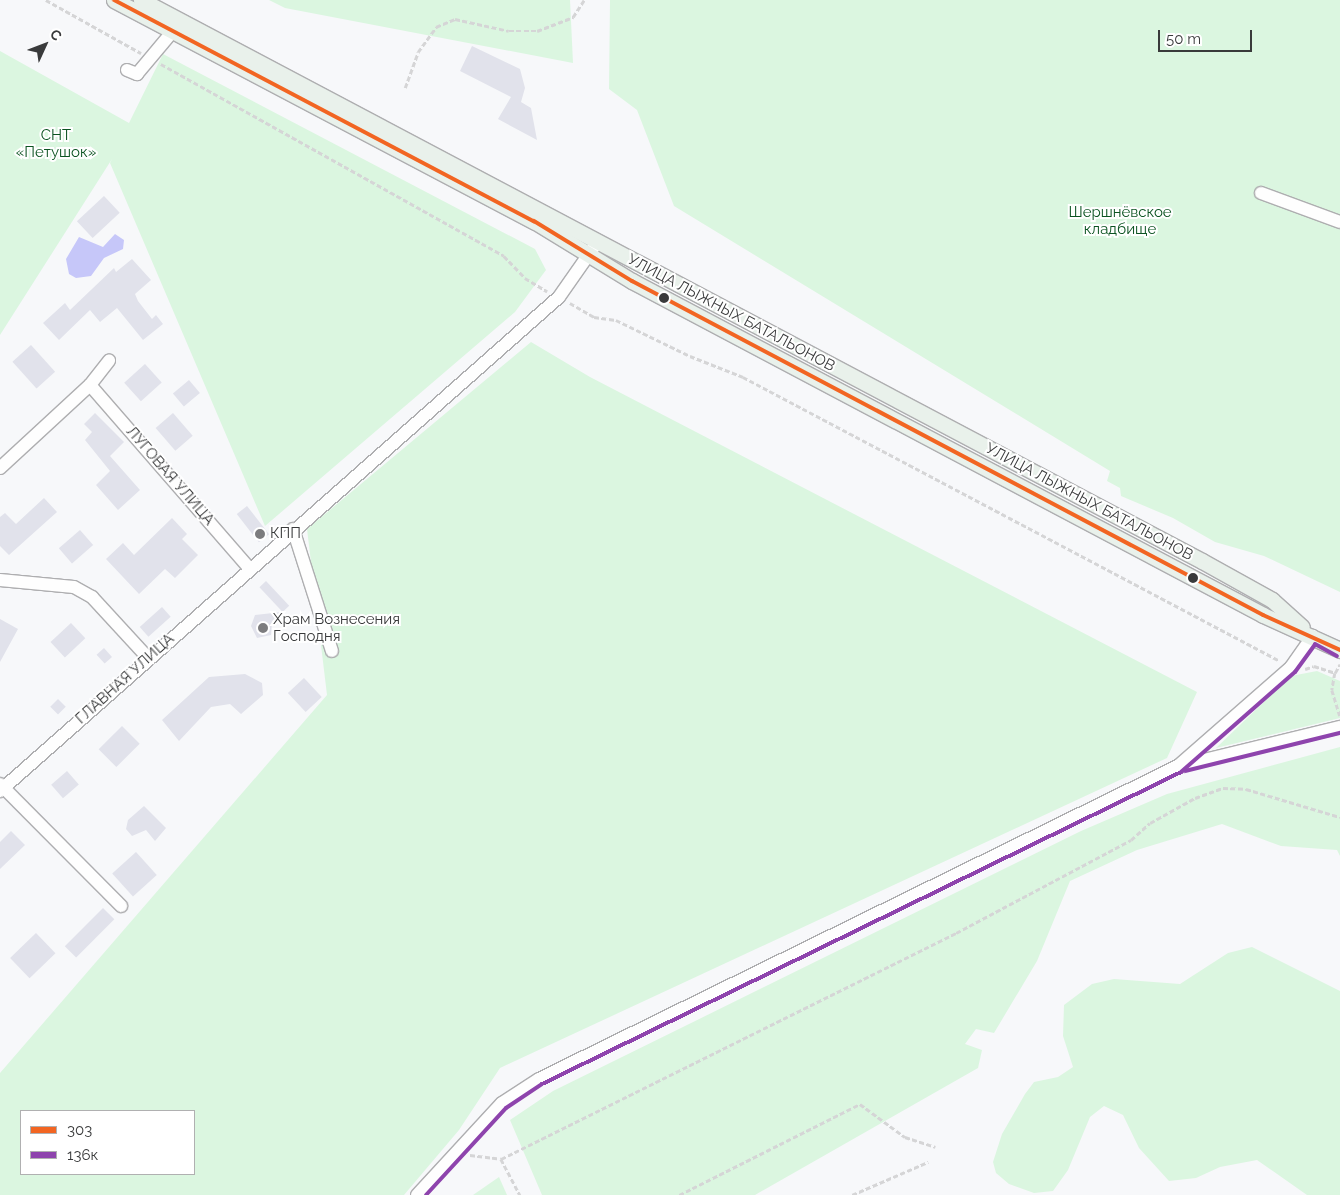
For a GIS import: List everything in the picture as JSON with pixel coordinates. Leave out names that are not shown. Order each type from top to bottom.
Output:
[{"type":"main road","name":"УЛИЦА ЛЫЖНЫХ БАТАЛЬОНОВ","points":[[114,0],[534,221],[589,254],[1254,610],[1340,650]]},
{"type":"main road","name":"УЛИЦА ЛЫЖНЫХ БАТАЛЬОНОВ","points":[[141,0],[1202,561],[1272,600],[1313,636]]},
{"type":"street","points":[[127,70],[136,74],[173,31]]},
{"type":"street","points":[[1262,193],[1340,222]]},
{"type":"street","name":"ГЛАВНАЯ УЛИЦА","points":[[1,788],[293,529],[559,297],[597,241]]},
{"type":"street","points":[[0,468],[90,385],[109,361]]},
{"type":"street","name":"ЛУГОВАЯ УЛИЦА","points":[[90,385],[249,568]]},
{"type":"street","points":[[293,529],[332,651]]},
{"type":"street","points":[[0,580],[74,587],[92,597],[148,658]]},
{"type":"street","points":[[1178,766],[1291,667],[1313,636]]},
{"type":"street","points":[[417,1195],[457,1149],[502,1103],[599,1046],[1178,766],[1340,727]]},
{"type":"street","points":[[1,788],[121,906]]},
{"type":"path","points":[[46,0],[504,256]]},
{"type":"path","points":[[404,88],[418,52],[436,27],[455,19],[509,31],[537,31],[573,17],[584,0]]},
{"type":"path","points":[[616,320],[690,356],[743,376],[1291,667],[1300,671],[1314,666],[1335,674]]},
{"type":"path","points":[[1340,664],[1335,674],[1332,690],[1340,717]]},
{"type":"path","points":[[457,1149],[474,1157],[501,1159],[956,933],[1131,840],[1150,823],[1194,798],[1223,788],[1246,789],[1340,817]]},
{"type":"path","points":[[679,1195],[860,1104],[905,1136],[935,1147]]},
{"type":"path","points":[[501,1159],[520,1195]]},
{"type":"path","points":[[852,1195],[928,1162]]},
{"type":"green space","points":[[269,0],[570,0],[573,63],[285,8]]},
{"type":"green space","name":"Шершнёвское кладбище","points":[[610,0],[1340,0],[1340,592],[1264,556],[1215,542],[1173,518],[1121,496],[1120,488],[1107,481],[1110,471],[674,206],[637,110],[609,89]]},
{"type":"green space","name":"СНТ «Петушок»","points":[[0,51],[129,123],[163,54],[535,249],[546,270],[515,312],[265,526],[110,163],[112,159],[0,335]]},
{"type":"green space","points":[[531,342],[590,377],[1197,692],[1167,758],[500,1068],[459,1130],[404,1195],[0,1195],[0,1073],[327,695],[307,529]]},
{"type":"green space","points":[[1317,671],[1340,681],[1340,718],[1216,748],[1291,676]]},
{"type":"green space","points":[[1340,747],[1340,856],[1337,850],[1281,846],[1222,824],[1137,850],[1070,881],[1037,961],[994,1033],[976,1029],[965,1044],[982,1050],[978,1068],[755,1195],[542,1195],[510,1120],[553,1091],[1081,831],[1167,794]]},
{"type":"green space","points":[[1252,947],[1340,991],[1340,1195],[1307,1195],[1257,1160],[1220,1167],[1196,1178],[1169,1181],[1139,1148],[1123,1115],[1104,1106],[1090,1117],[1068,1170],[1053,1191],[1034,1193],[1009,1184],[996,1173],[993,1162],[1002,1134],[1025,1094],[1034,1082],[1058,1077],[1073,1067],[1063,1036],[1064,1005],[1092,984],[1114,979],[1180,984],[1228,953]]},
{"type":"green space","points":[[499,1177],[507,1195],[473,1195]]},
{"type":"water","points":[[115,234],[124,240],[123,249],[104,258],[91,276],[76,278],[69,274],[66,259],[79,237],[103,247]]},
{"type":"building","points":[[472,46],[520,69],[525,88],[521,102],[531,108],[537,140],[498,119],[511,97],[460,71]]},
{"type":"building","points":[[104,196],[120,213],[93,238],[77,221]]},
{"type":"building","points":[[132,259],[151,280],[135,294],[138,301],[152,319],[156,315],[163,324],[143,340],[117,308],[100,322],[90,310],[59,340],[43,323],[65,303],[70,310],[114,268],[116,272]]},
{"type":"building","points":[[31,345],[55,372],[37,388],[12,362]]},
{"type":"building","points":[[145,364],[162,383],[141,401],[124,383]]},
{"type":"building","points":[[189,380],[200,393],[184,407],[173,393]]},
{"type":"building","points":[[95,413],[124,442],[110,456],[140,490],[118,510],[96,485],[110,471],[85,440],[92,432],[84,424]]},
{"type":"building","points":[[173,413],[193,436],[175,451],[156,428]]},
{"type":"building","points":[[44,498],[57,512],[9,555],[0,546],[0,517],[5,513],[16,524]]},
{"type":"building","points":[[247,506],[269,534],[259,542],[237,514]]},
{"type":"building","points":[[172,518],[187,534],[182,539],[198,555],[175,578],[165,569],[139,594],[106,559],[123,543],[134,555]]},
{"type":"building","points":[[80,530],[93,545],[72,563],[59,548]]},
{"type":"building","points":[[266,581],[289,606],[283,612],[259,587]]},
{"type":"building","points":[[162,607],[171,617],[148,637],[140,627]]},
{"type":"building","name":"Храм Вознесения Господня","points":[[282,612],[272,621],[271,635],[257,638],[251,626],[255,615]]},
{"type":"building","points":[[0,619],[18,629],[0,662]]},
{"type":"building","points":[[71,623],[85,638],[65,657],[51,642]]},
{"type":"building","points":[[104,648],[112,657],[105,664],[97,655]]},
{"type":"building","points":[[245,674],[262,683],[263,695],[241,714],[230,704],[211,707],[179,741],[162,720],[209,677]]},
{"type":"building","points":[[304,678],[322,697],[306,712],[288,693]]},
{"type":"building","points":[[58,699],[66,707],[58,715],[50,707]]},
{"type":"building","points":[[122,726],[140,744],[116,767],[99,749]]},
{"type":"building","points":[[67,771],[79,785],[63,798],[51,785]]},
{"type":"building","points":[[144,806],[166,828],[155,841],[146,830],[132,836],[126,829],[128,820]]},
{"type":"building","points":[[11,831],[25,845],[0,869],[0,842]]},
{"type":"building","points":[[136,852],[157,875],[133,896],[112,873]]},
{"type":"building","points":[[103,908],[114,919],[76,957],[65,946]]},
{"type":"building","points":[[36,933],[55,953],[30,978],[10,958]]},
{"type":"transit line","name":"303","points":[[114,0],[534,221],[632,281],[1263,615],[1340,650]]},
{"type":"transit line","name":"136к","points":[[426,1195],[506,1108],[542,1084],[1181,772],[1295,672],[1315,644],[1337,656]]},
{"type":"transit line","name":"136к","points":[[1185,771],[1340,733]]},
{"type":"place","name":"КПП","points":[[260,534]]},
{"type":"place","name":"Храм Вознесения Господня","points":[[263,628]]}]
